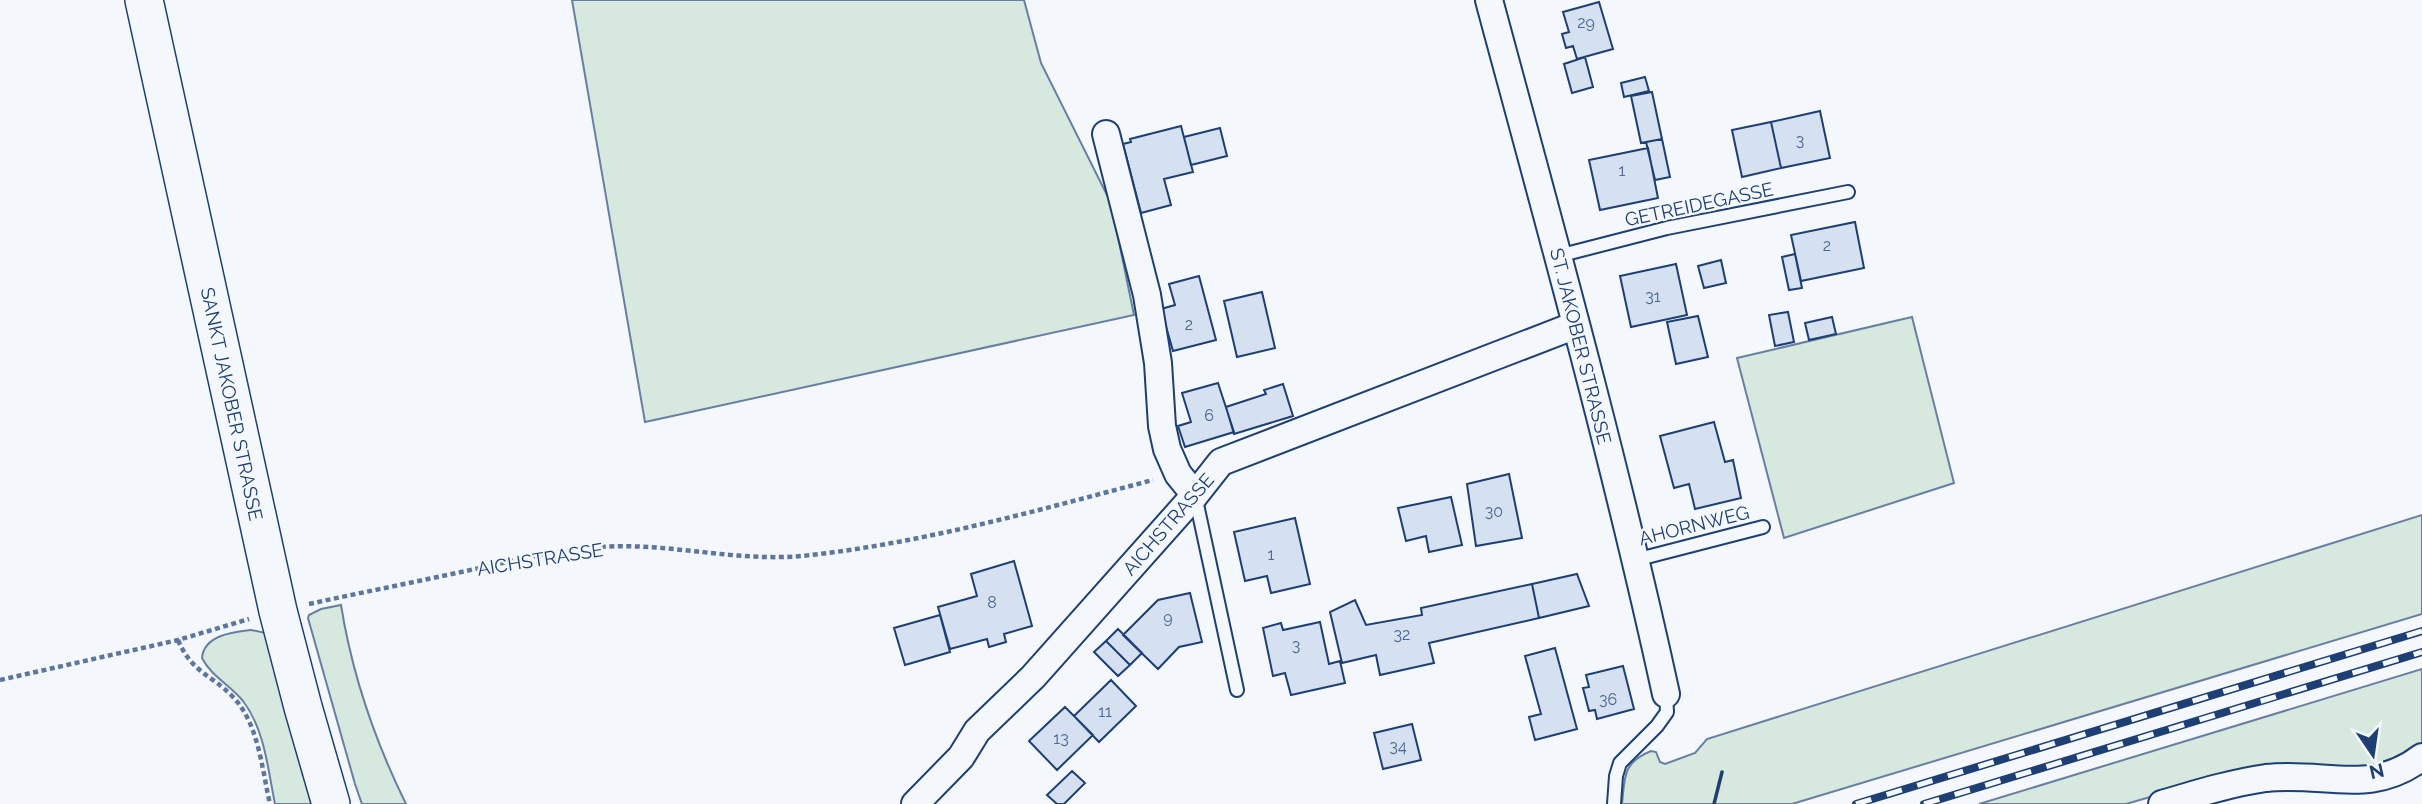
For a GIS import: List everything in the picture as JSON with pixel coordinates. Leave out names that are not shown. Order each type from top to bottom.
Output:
[{"type":"main road","name":"SANKT JAKOBER STRASSE","points":[[144,0],[278,611],[331,804]]},
{"type":"street","name":"ST. JAKOBER STRASSE","points":[[1489,0],[1559,256],[1635,560],[1665,694]]},
{"type":"street","points":[[1106,134],[1147,295],[1158,363],[1162,426],[1167,449],[1178,474],[1195,495]]},
{"type":"street","name":"AICHSTRASSE","points":[[915,804],[961,757],[977,731],[1032,677],[1195,495],[1221,462],[1576,325]]},
{"type":"street","points":[[2162,804],[2219,788],[2265,779],[2304,776],[2358,782],[2391,774],[2422,757]]},
{"type":"lane","name":"GETREIDEGASSE","points":[[1559,256],[1667,228],[1848,192]]},
{"type":"lane","points":[[1195,495],[1237,690]]},
{"type":"lane","name":"AHORNWEG","points":[[1635,560],[1763,527]]},
{"type":"lane","points":[[1614,804],[1620,763],[1657,726],[1667,712],[1665,694]]},
{"type":"path","name":"AICHSTRASSE","points":[[0,680],[178,640],[278,611],[556,552],[634,547],[754,558],[801,556],[1006,518],[1178,474]]},
{"type":"path","points":[[178,640],[183,653],[194,667],[233,697],[246,714],[258,750],[270,804]]},
{"type":"shaded area","points":[[572,0],[1024,0],[1041,63],[1111,203],[1134,315],[645,422]]},
{"type":"shaded area","points":[[1912,317],[1954,483],[1784,538],[1737,358]]},
{"type":"shaded area","points":[[2422,515],[2422,614],[1792,804],[1622,804],[1625,779],[1630,766],[1651,751],[1656,752],[1660,762],[1665,764],[1695,753],[1707,739]]},
{"type":"shaded area","points":[[341,605],[351,656],[366,707],[406,804],[362,804],[355,784],[308,618],[321,609]]},
{"type":"shaded area","points":[[251,630],[266,633],[314,804],[275,804],[265,751],[250,712],[202,658],[208,644],[221,636]]},
{"type":"shaded area","points":[[2422,669],[2422,746],[2383,766],[2188,786],[2126,804],[1979,804]]},
{"type":"building","points":[[1599,2],[1613,49],[1577,59],[1573,46],[1566,48],[1562,34],[1569,32],[1563,12]]},
{"type":"building","points":[[1585,57],[1593,87],[1572,93],[1564,64]]},
{"type":"building","points":[[1645,77],[1649,91],[1624,97],[1621,83]]},
{"type":"building","points":[[1652,92],[1662,139],[1641,143],[1631,96]]},
{"type":"building","points":[[1820,111],[1830,158],[1781,168],[1771,122]]},
{"type":"building","points":[[1771,122],[1781,168],[1742,177],[1732,130]]},
{"type":"building","points":[[1181,126],[1193,172],[1164,179],[1171,205],[1141,213],[1123,144],[1131,142],[1130,139]]},
{"type":"building","points":[[1220,128],[1227,156],[1191,165],[1184,137]]},
{"type":"building","points":[[1662,139],[1670,177],[1655,180],[1646,142]]},
{"type":"building","points":[[1648,148],[1658,198],[1600,210],[1589,160]]},
{"type":"building","points":[[1855,222],[1864,268],[1801,281],[1791,235]]},
{"type":"building","points":[[1795,254],[1802,288],[1789,290],[1782,257]]},
{"type":"building","points":[[1721,260],[1726,283],[1704,288],[1698,266]]},
{"type":"building","points":[[1676,264],[1687,315],[1631,327],[1620,276]]},
{"type":"building","points":[[1199,276],[1216,340],[1173,351],[1161,309],[1175,305],[1169,284]]},
{"type":"building","points":[[1262,292],[1275,348],[1237,357],[1224,301]]},
{"type":"building","points":[[1788,312],[1794,342],[1775,346],[1769,315]]},
{"type":"building","points":[[1698,316],[1708,357],[1676,364],[1667,322]]},
{"type":"building","points":[[1832,317],[1836,334],[1809,340],[1805,323]]},
{"type":"building","points":[[1218,383],[1234,432],[1185,447],[1178,426],[1191,422],[1182,393]]},
{"type":"building","points":[[1283,384],[1293,416],[1234,434],[1226,407],[1266,394],[1264,390]]},
{"type":"building","points":[[1714,422],[1725,462],[1733,460],[1741,498],[1695,509],[1689,484],[1674,488],[1660,436]]},
{"type":"building","points":[[1509,474],[1522,538],[1476,546],[1467,484]]},
{"type":"building","points":[[1451,497],[1462,545],[1429,552],[1426,536],[1406,541],[1398,508]]},
{"type":"building","points":[[1295,518],[1310,584],[1271,593],[1267,576],[1245,581],[1234,532]]},
{"type":"building","points":[[1014,561],[1032,626],[1004,634],[1006,642],[989,647],[987,639],[950,649],[938,607],[977,596],[971,574]]},
{"type":"building","points":[[1577,574],[1589,606],[1539,618],[1532,584]]},
{"type":"building","points":[[1532,584],[1539,618],[1429,643],[1434,663],[1380,675],[1376,655],[1342,663],[1330,612],[1355,600],[1366,625],[1422,615],[1421,608]]},
{"type":"building","points":[[1190,593],[1202,642],[1179,647],[1158,669],[1123,635],[1158,600]]},
{"type":"building","points":[[940,615],[950,652],[905,665],[894,628]]},
{"type":"building","points":[[1320,622],[1329,664],[1340,661],[1345,683],[1291,695],[1285,673],[1273,676],[1263,628],[1281,623],[1283,630]]},
{"type":"building","points":[[1118,629],[1142,653],[1130,665],[1106,641]]},
{"type":"building","points":[[1106,641],[1130,665],[1118,676],[1094,652]]},
{"type":"building","points":[[1555,648],[1577,729],[1535,740],[1529,717],[1541,714],[1525,656]]},
{"type":"building","points":[[1623,666],[1634,709],[1597,719],[1595,710],[1589,711],[1583,688],[1589,687],[1586,675]]},
{"type":"building","points":[[1111,680],[1136,706],[1099,742],[1074,716]]},
{"type":"building","points":[[1065,707],[1093,735],[1057,770],[1029,741]]},
{"type":"building","points":[[1412,724],[1421,760],[1383,769],[1374,733]]},
{"type":"building","points":[[1072,771],[1085,783],[1064,804],[1057,804],[1047,795]]},
{"type":"railway","points":[[1856,804],[2422,631]]},
{"type":"railway","points":[[1924,804],[2422,652]]},
{"type":"wall","points":[[1714,804],[1722,772]]}]
